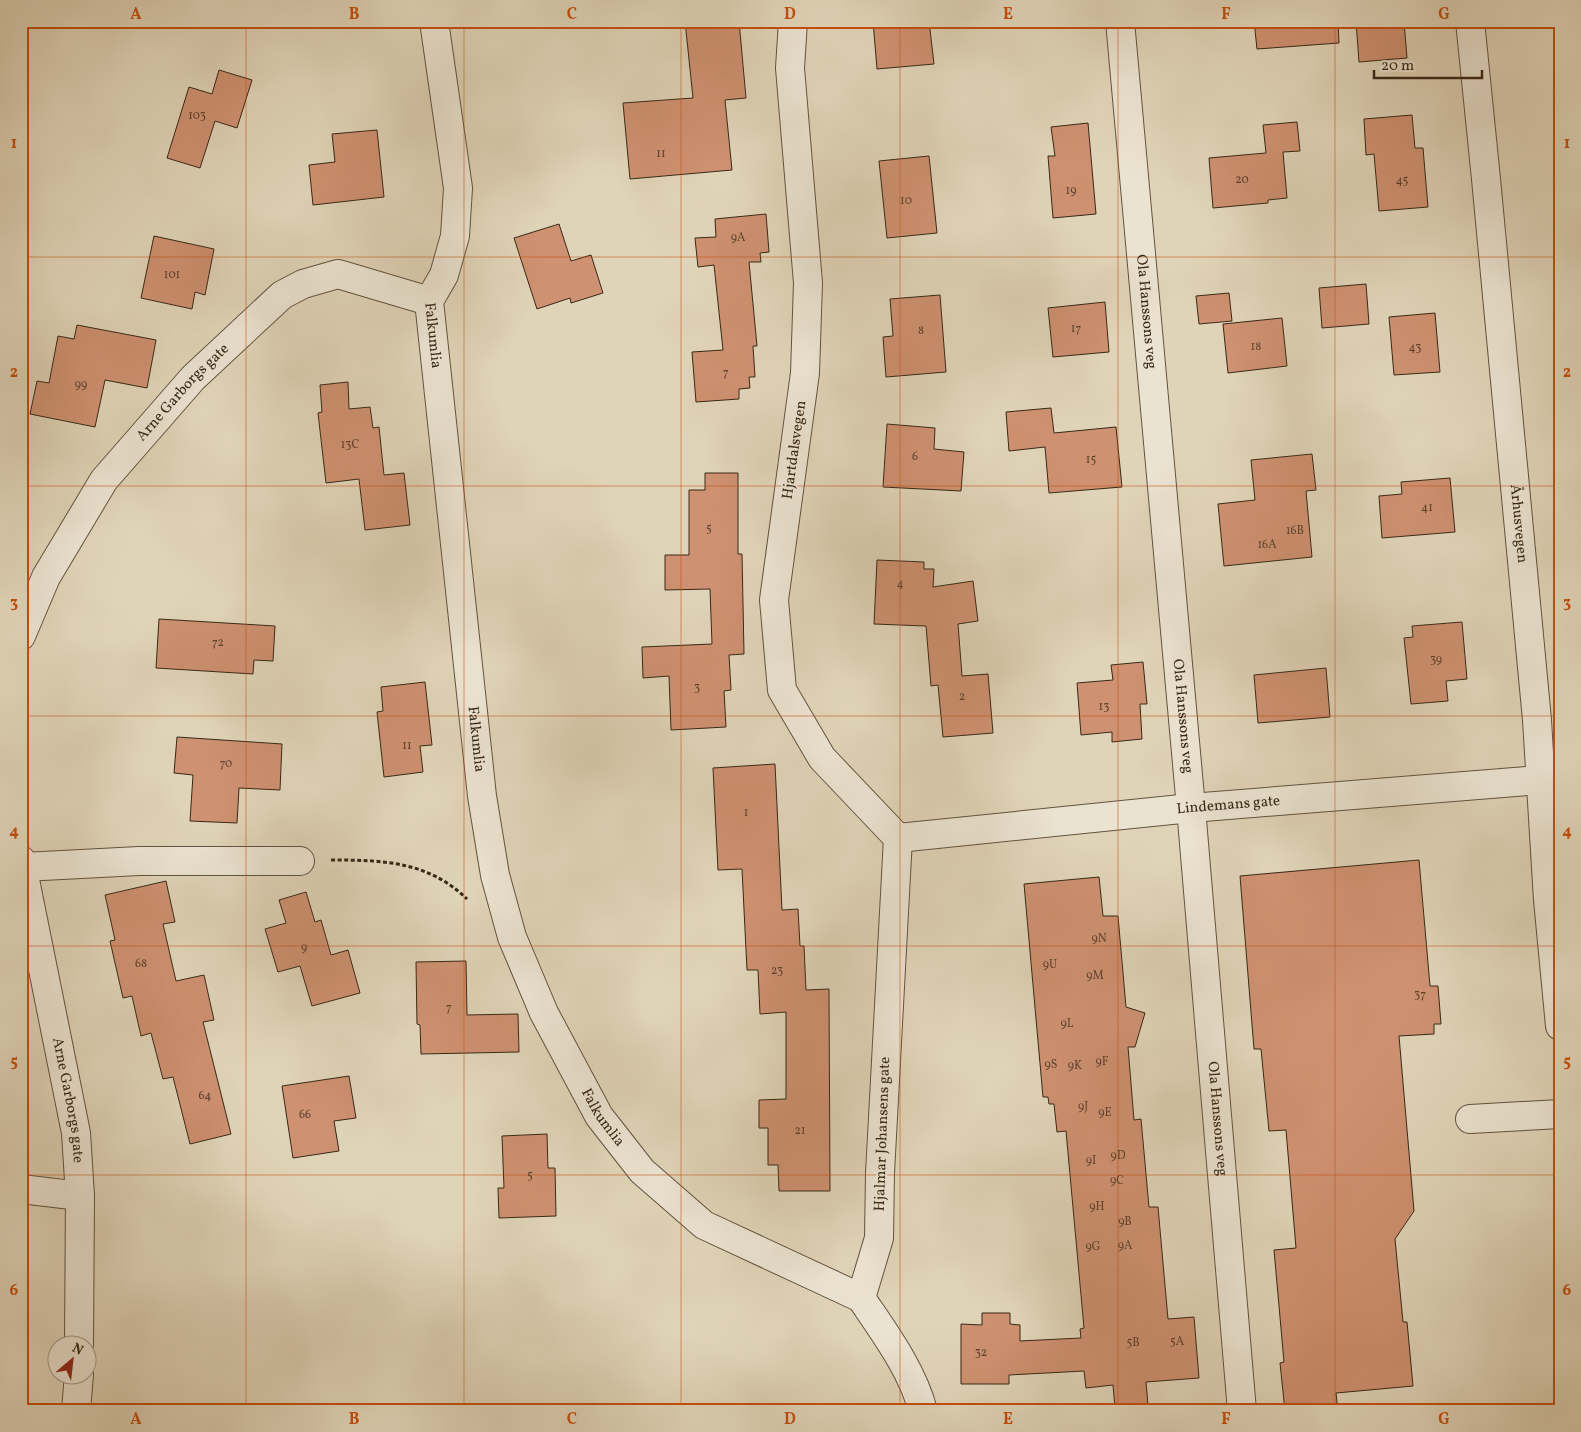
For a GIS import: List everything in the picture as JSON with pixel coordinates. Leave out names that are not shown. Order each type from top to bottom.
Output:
[{"type":"street","name":"Falkumlia","points":[[434,21],[458,188],[455,236],[444,275],[429,302],[482,796],[495,875],[512,937],[544,1013],[599,1116],[642,1171],[704,1225],[861,1298]]},
{"type":"street","name":"Hjartdalsvegen","points":[[793,21],[790,68],[808,283],[805,373],[774,600],[782,690],[822,758],[898,838]]},
{"type":"street","name":"Ola Hanssons veg","points":[[1120,21],[1191,808],[1242,1411]]},
{"type":"street","name":"Århusvegen","points":[[1470,21],[1532,675],[1550,778],[1548,900],[1560,1026]]},
{"type":"street","name":"Arne Garborgs gate","points":[[21,636],[46,577],[104,480],[193,378],[282,295],[303,284],[338,274],[429,302]]},
{"type":"street","name":"Lindemans gate","points":[[898,838],[1191,808],[1550,778]]},
{"type":"street","name":"Hjalmar Johansens gate","points":[[861,1298],[879,1238],[880,1173],[898,838]]},
{"type":"street","points":[[22,864],[138,860],[300,861]]},
{"type":"street","name":"Arne Garborgs gate","points":[[22,864],[76,1133],[80,1196],[80,1334]]},
{"type":"street","points":[[1470,1119],[1560,1114]]},
{"type":"street","points":[[21,1188],[80,1196]]},
{"type":"street","points":[[861,1298],[894,1347],[920,1399],[923,1411]]},
{"type":"street","points":[[76,1411],[78,1384]]},
{"type":"path","points":[[300,861],[366,860],[392,863],[426,871],[441,878],[470,901]]},
{"type":"building","points":[[685,21],[739,21],[746,98],[725,100],[732,170],[630,179],[623,103],[693,98]]},
{"type":"building","points":[[873,21],[929,21],[934,64],[877,69]]},
{"type":"building","points":[[1254,21],[1338,21],[1339,43],[1257,49]]},
{"type":"building","points":[[1356,21],[1404,21],[1407,58],[1359,62]]},
{"type":"building","points":[[219,70],[252,80],[237,128],[215,121],[200,168],[167,158],[189,87],[212,94]]},
{"type":"building","points":[[1412,115],[1415,148],[1423,148],[1428,207],[1379,211],[1374,154],[1366,155],[1364,119]]},
{"type":"building","points":[[1297,122],[1300,151],[1283,152],[1287,198],[1268,200],[1268,203],[1213,208],[1209,158],[1266,153],[1263,125]]},
{"type":"building","points":[[1088,123],[1096,214],[1053,218],[1048,156],[1055,156],[1051,127]]},
{"type":"building","points":[[377,130],[384,197],[313,205],[309,165],[335,162],[332,134]]},
{"type":"building","points":[[929,156],[937,233],[887,238],[879,161]]},
{"type":"building","points":[[766,214],[769,252],[760,253],[761,262],[749,262],[757,346],[753,346],[755,377],[749,377],[750,388],[739,389],[739,399],[696,402],[692,352],[723,350],[714,265],[698,267],[695,238],[716,237],[715,219]]},
{"type":"building","points":[[559,224],[571,261],[591,255],[603,293],[571,303],[570,298],[537,309],[514,238]]},
{"type":"building","points":[[154,236],[214,249],[205,295],[195,292],[192,309],[141,298]]},
{"type":"building","points":[[1366,284],[1369,324],[1322,328],[1319,288]]},
{"type":"building","points":[[1229,293],[1232,321],[1199,324],[1196,296]]},
{"type":"building","points":[[940,295],[946,372],[886,377],[883,337],[893,336],[890,299]]},
{"type":"building","points":[[1105,302],[1109,352],[1053,357],[1048,308]]},
{"type":"building","points":[[1435,313],[1440,372],[1394,375],[1389,317]]},
{"type":"building","points":[[1282,318],[1287,366],[1228,373],[1223,324]]},
{"type":"building","points":[[77,325],[156,340],[147,388],[105,380],[95,427],[30,414],[37,381],[49,383],[58,336],[74,339]]},
{"type":"building","points":[[348,382],[349,409],[370,407],[373,428],[379,427],[384,475],[404,473],[410,525],[365,530],[359,479],[326,483],[318,413],[322,412],[320,385]]},
{"type":"building","points":[[1051,408],[1054,433],[1116,427],[1122,487],[1049,493],[1045,447],[1009,451],[1006,412]]},
{"type":"building","points":[[887,424],[935,428],[934,449],[964,452],[961,491],[883,487]]},
{"type":"building","points":[[1312,454],[1316,490],[1306,491],[1312,557],[1224,566],[1218,504],[1255,500],[1251,460]]},
{"type":"building","points":[[705,473],[738,473],[738,554],[742,554],[744,654],[729,655],[731,690],[724,691],[726,727],[671,730],[669,676],[643,678],[642,647],[712,644],[710,589],[665,590],[665,555],[689,555],[689,490],[705,490]]},
{"type":"building","points":[[1450,478],[1455,532],[1382,538],[1379,496],[1402,494],[1401,482]]},
{"type":"building","points":[[877,560],[924,562],[924,569],[934,569],[933,587],[973,581],[978,621],[958,624],[962,676],[988,674],[993,733],[943,737],[938,685],[931,686],[926,626],[874,624]]},
{"type":"building","points":[[159,619],[275,626],[273,661],[254,660],[253,674],[156,668]]},
{"type":"building","points":[[1462,622],[1467,679],[1446,681],[1448,701],[1411,704],[1404,638],[1413,637],[1412,626]]},
{"type":"building","points":[[1143,662],[1147,704],[1140,704],[1142,739],[1112,742],[1112,732],[1081,735],[1077,683],[1113,680],[1111,665]]},
{"type":"building","points":[[1326,668],[1330,717],[1258,723],[1254,675]]},
{"type":"building","points":[[425,682],[432,745],[420,746],[423,772],[384,777],[377,712],[383,711],[381,687]]},
{"type":"building","points":[[177,737],[282,744],[280,790],[239,788],[237,823],[190,821],[193,775],[174,773]]},
{"type":"building","points":[[775,764],[782,910],[798,909],[800,946],[804,946],[806,990],[829,989],[830,1191],[779,1191],[778,1165],[768,1165],[768,1128],[759,1128],[759,1100],[786,1099],[786,1012],[760,1014],[758,970],[747,970],[742,869],[718,870],[713,768]]},
{"type":"building","points":[[1419,860],[1430,986],[1438,986],[1441,1024],[1434,1024],[1434,1034],[1399,1036],[1414,1211],[1395,1239],[1403,1322],[1407,1322],[1413,1386],[1336,1393],[1338,1411],[1285,1411],[1280,1363],[1284,1362],[1274,1250],[1296,1248],[1286,1130],[1269,1131],[1261,1049],[1254,1049],[1240,876]]},
{"type":"building","points":[[1099,877],[1103,916],[1118,916],[1126,1007],[1145,1013],[1135,1047],[1128,1047],[1134,1120],[1141,1119],[1149,1207],[1158,1207],[1168,1319],[1194,1317],[1199,1378],[1146,1382],[1148,1405],[1115,1408],[1113,1385],[1086,1388],[1084,1371],[1009,1375],[1009,1384],[961,1384],[961,1324],[982,1325],[982,1313],[1010,1313],[1010,1324],[1020,1325],[1020,1341],[1081,1338],[1080,1329],[1084,1328],[1066,1131],[1057,1132],[1054,1104],[1049,1104],[1048,1097],[1043,1097],[1024,884]]},
{"type":"building","points":[[166,881],[175,922],[163,924],[176,981],[204,975],[214,1020],[203,1022],[231,1134],[190,1144],[173,1077],[163,1079],[151,1033],[141,1036],[132,996],[123,998],[110,941],[115,940],[105,895]]},
{"type":"building","points":[[306,892],[315,922],[321,920],[331,955],[348,950],[360,993],[312,1006],[300,966],[278,972],[265,929],[286,923],[279,900]]},
{"type":"building","points":[[466,961],[467,1015],[518,1014],[519,1052],[421,1054],[420,1025],[417,1024],[416,962]]},
{"type":"building","points":[[349,1076],[356,1118],[334,1121],[339,1151],[293,1158],[282,1086]]},
{"type":"building","points":[[547,1134],[548,1168],[555,1168],[556,1216],[499,1218],[498,1188],[504,1188],[502,1136]]}]
